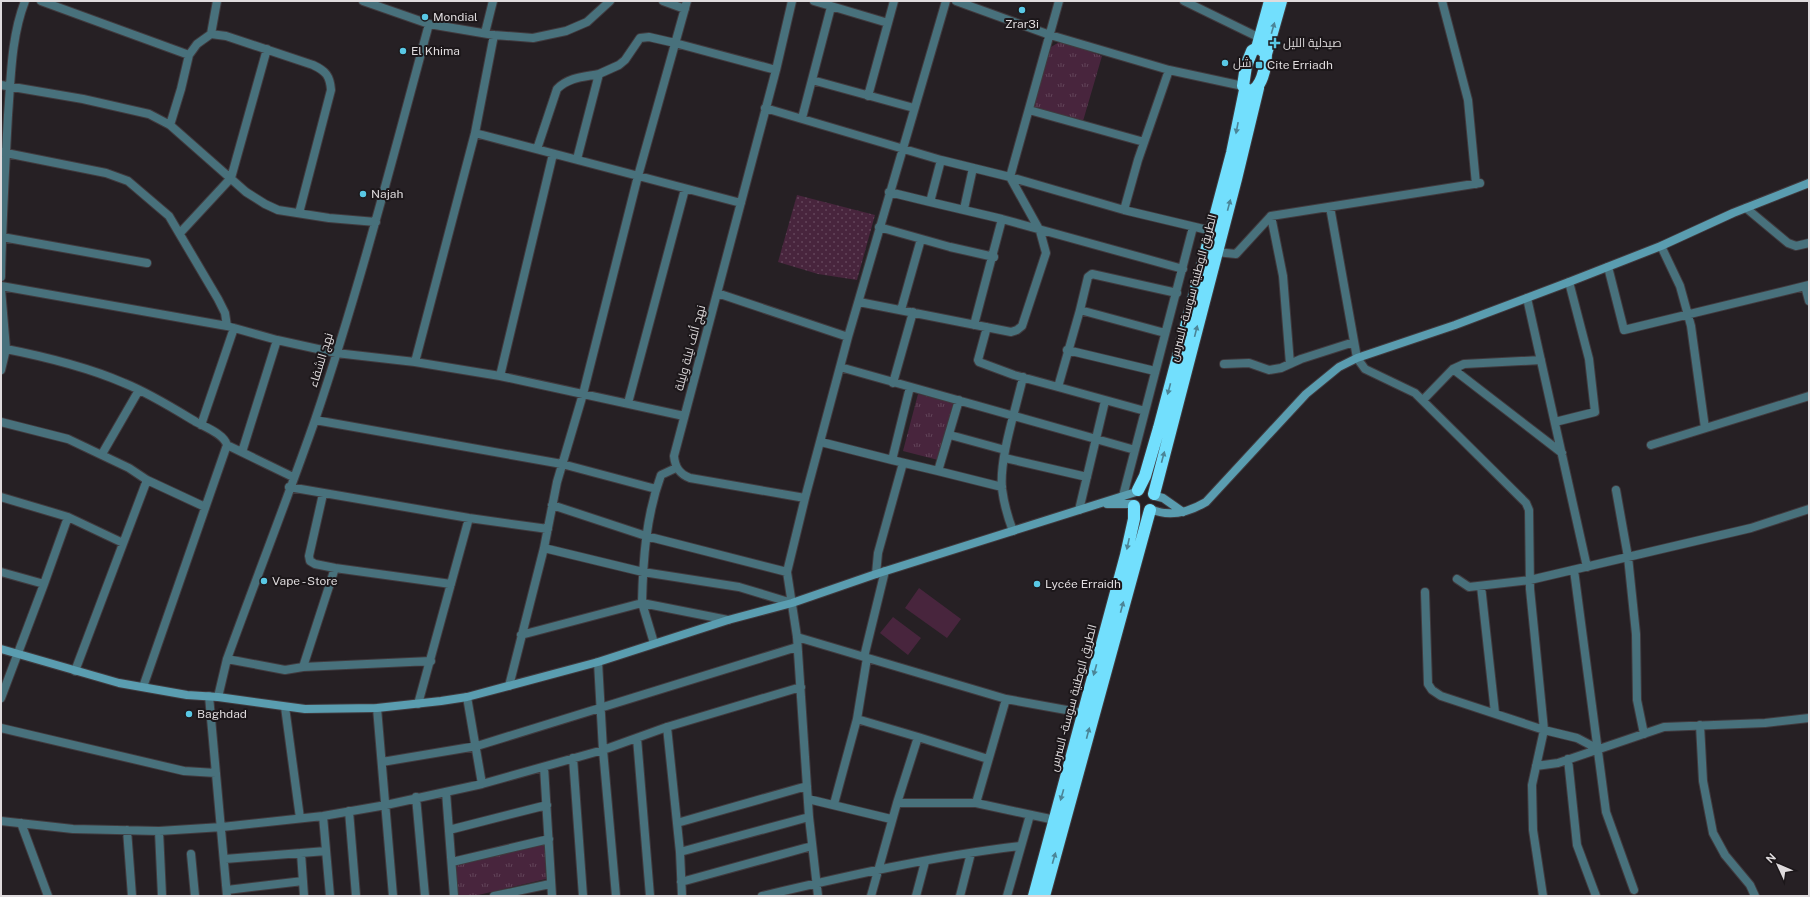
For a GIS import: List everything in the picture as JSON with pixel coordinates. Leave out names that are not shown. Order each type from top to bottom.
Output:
[{"type":"highway","points":[[1261,47],[1270,1]]},
{"type":"highway","points":[[1261,47],[1281,1]]},
{"type":"highway","name":"الطريق الوطنية سوسة - السرس","points":[[1137,491],[1145,476],[1159,428],[1212,231],[1232,153],[1244,88],[1246,66],[1250,54],[1261,47],[1263,71],[1154,495]]},
{"type":"highway","points":[[1244,88],[1252,91],[1258,88]]},
{"type":"highway","points":[[1148,490],[1154,495],[1155,504],[1150,510],[1139,511],[1133,505],[1133,497],[1137,491],[1148,490]]},
{"type":"highway","name":"الطريق الوطنية سوسة - السرس","points":[[1034,896],[1126,555],[1134,519],[1133,505]]},
{"type":"highway","name":"الطريق الوطنية سوسة - السرس","points":[[1044,896],[1150,510]]},
{"type":"street","points":[[1,277],[3,152],[15,34],[25,1]]},
{"type":"street","points":[[41,1],[189,55]]},
{"type":"street","points":[[211,34],[217,1]]},
{"type":"street","points":[[363,1],[429,24],[494,35],[533,38],[566,31],[587,22],[610,1]]},
{"type":"street","points":[[485,33],[493,1]]},
{"type":"street","points":[[509,686],[544,548],[562,464],[583,394],[638,176],[686,5],[663,1]]},
{"type":"street","name":"نهج ألف ليلة وليلة","points":[[676,468],[674,456],[776,70],[792,1]]},
{"type":"street","points":[[814,1],[888,24]]},
{"type":"street","points":[[868,96],[894,1]]},
{"type":"street","points":[[818,896],[809,817],[797,637],[786,572],[848,337],[902,147],[946,1]]},
{"type":"street","points":[[956,1],[1050,35],[1169,70],[1244,88]]},
{"type":"street","points":[[859,302],[1011,332],[1018,330],[1022,326],[1046,253],[1040,231],[1010,177],[1059,1]]},
{"type":"street","points":[[1184,1],[1261,47]]},
{"type":"street","points":[[1216,252],[1236,254],[1271,216],[1478,184],[1468,100],[1442,1]]},
{"type":"street","points":[[802,118],[831,7]]},
{"type":"street","name":"نهج الشفاء","points":[[218,697],[227,659],[289,487],[315,420],[376,222],[429,24]]},
{"type":"street","points":[[170,124],[181,89],[189,55],[197,44],[211,34],[226,36],[268,49],[313,65],[325,71],[330,80],[331,90],[299,213]]},
{"type":"street","points":[[416,362],[475,133],[494,35]]},
{"type":"street","points":[[537,149],[557,89],[562,84],[574,78],[599,74],[619,65],[625,60],[640,38],[649,37],[675,43],[776,70]]},
{"type":"street","points":[[180,233],[231,178],[268,49]]},
{"type":"street","points":[[1124,210],[1144,142],[1159,103],[1169,70]]},
{"type":"street","points":[[577,159],[599,74]]},
{"type":"street","points":[[812,80],[914,108]]},
{"type":"street","points":[[1,85],[149,114],[170,124],[231,178],[264,204],[278,210],[329,218],[376,222]]},
{"type":"street","points":[[765,108],[902,147],[941,160],[1010,177],[1124,210],[1212,231]]},
{"type":"street","points":[[1029,110],[1144,142]]},
{"type":"street","points":[[475,133],[741,203]]},
{"type":"street","points":[[3,152],[106,173],[128,181],[169,216],[218,299],[230,327],[201,425]]},
{"type":"street","points":[[500,376],[553,154]]},
{"type":"street","points":[[930,202],[941,160]]},
{"type":"street","points":[[964,209],[974,168]]},
{"type":"street","points":[[1150,510],[1165,513],[1183,512],[1206,502],[1306,394],[1339,367],[1357,358],[1455,325],[1608,267],[1662,246],[1746,208],[1809,183]]},
{"type":"street","points":[[628,403],[685,189]]},
{"type":"street","points":[[889,192],[964,209],[1040,231],[1145,257],[1183,269]]},
{"type":"street","points":[[1330,207],[1357,358],[1364,369],[1415,393],[1526,503],[1529,510],[1530,580],[1544,730],[1532,785],[1533,830],[1543,896]]},
{"type":"street","points":[[1746,208],[1788,243],[1796,246],[1809,243]]},
{"type":"street","points":[[1271,216],[1283,276],[1290,364]]},
{"type":"street","points":[[974,324],[994,257],[1002,220]]},
{"type":"street","points":[[1123,496],[1193,227]]},
{"type":"street","points":[[879,228],[994,257]]},
{"type":"street","points":[[2,237],[146,263]]},
{"type":"street","points":[[901,310],[921,239]]},
{"type":"street","points":[[1662,246],[1680,286],[1691,326],[1705,428]]},
{"type":"street","points":[[1608,267],[1624,330],[1807,285],[1809,300]]},
{"type":"street","points":[[1058,387],[1088,277],[1092,274],[1176,293]]},
{"type":"street","points":[[1555,422],[1595,412],[1589,359],[1569,282]]},
{"type":"street","points":[[1,370],[3,348],[1,288],[230,327],[277,340],[336,353],[416,362],[500,376],[684,416]]},
{"type":"street","points":[[717,293],[848,337]]},
{"type":"street","points":[[1527,298],[1588,567]]},
{"type":"street","points":[[1080,310],[1165,333]]},
{"type":"street","points":[[893,383],[913,312]]},
{"type":"street","points":[[987,327],[978,361],[1023,377],[1105,401],[1145,410]]},
{"type":"street","points":[[242,452],[277,340]]},
{"type":"street","points":[[1224,364],[1249,363],[1270,370],[1280,368],[1354,342]]},
{"type":"street","points":[[3,348],[88,369],[139,390],[220,436],[227,445],[293,477]]},
{"type":"street","points":[[1067,350],[1156,371]]},
{"type":"street","points":[[1422,400],[1453,369],[1464,364],[1541,360]]},
{"type":"street","points":[[840,367],[910,388],[959,400],[1014,417],[1135,450]]},
{"type":"street","points":[[1453,369],[1562,453]]},
{"type":"street","points":[[1012,531],[1004,504],[1002,487],[1005,454],[1023,377]]},
{"type":"street","points":[[892,460],[910,388]]},
{"type":"street","points":[[102,454],[139,390]]},
{"type":"street","points":[[1652,445],[1809,396]]},
{"type":"street","points":[[938,471],[959,400]]},
{"type":"street","points":[[1079,510],[1097,440],[1105,401]]},
{"type":"street","points":[[315,420],[562,464],[656,489]]},
{"type":"street","points":[[1,422],[68,439],[102,454],[129,468],[147,480],[205,507]]},
{"type":"street","points":[[950,434],[1005,454],[1087,477]]},
{"type":"street","points":[[820,442],[1002,487]]},
{"type":"street","points":[[143,687],[227,445]]},
{"type":"street","points":[[876,574],[878,553],[903,463]]},
{"type":"street","points":[[654,643],[642,603],[643,572],[646,536],[656,489],[661,475],[676,468],[690,478],[805,498]]},
{"type":"street","points":[[75,671],[147,480]]},
{"type":"street","points":[[289,487],[469,518],[548,529]]},
{"type":"street","points":[[1616,490],[1628,557],[1636,634],[1637,700],[1644,734]]},
{"type":"street","points":[[1,649],[119,683],[187,695],[218,697],[305,709],[377,708],[418,704],[467,697],[598,662],[728,620],[792,603],[885,571],[1102,504],[1137,491]]},
{"type":"street","points":[[323,494],[309,556],[310,561],[314,564],[451,584]]},
{"type":"street","points":[[1154,495],[1163,498],[1183,512]]},
{"type":"street","points":[[1,497],[68,517],[123,543]]},
{"type":"street","points":[[1102,504],[1133,505]]},
{"type":"street","points":[[552,505],[646,536],[786,572]]},
{"type":"street","points":[[1457,579],[1469,587],[1530,580],[1750,528],[1809,510]]},
{"type":"street","points":[[1,698],[19,653],[68,517]]},
{"type":"street","points":[[418,704],[469,518]]},
{"type":"street","points":[[544,548],[643,572],[739,587],[792,603]]},
{"type":"street","points":[[302,667],[335,568]]},
{"type":"street","points":[[1574,570],[1606,812],[1634,890]]},
{"type":"street","points":[[834,804],[857,719],[866,658],[885,571]]},
{"type":"street","points":[[1,572],[44,584]]},
{"type":"street","points":[[1481,586],[1495,713]]},
{"type":"street","points":[[1425,592],[1428,684],[1432,690],[1441,696],[1544,730],[1577,738],[1598,749]]},
{"type":"street","points":[[521,635],[642,603],[728,620]]},
{"type":"street","points":[[797,637],[1006,699],[1083,713]]},
{"type":"street","points":[[382,762],[477,746],[602,706],[797,647]]},
{"type":"street","points":[[227,659],[285,670],[302,667],[431,660]]},
{"type":"street","points":[[598,662],[602,706],[603,750],[616,896]]},
{"type":"street","points":[[1,821],[73,828],[160,831],[222,827],[323,816],[386,805],[416,797],[482,784],[603,750],[668,727],[801,687]]},
{"type":"street","points":[[209,696],[227,893],[303,881]]},
{"type":"street","points":[[467,697],[477,746],[482,784]]},
{"type":"street","points":[[976,803],[1006,699]]},
{"type":"street","points":[[285,707],[300,818]]},
{"type":"street","points":[[377,708],[393,896]]},
{"type":"street","points":[[1536,766],[1558,763],[1664,727],[1765,723],[1809,718]]},
{"type":"street","points":[[857,719],[988,759]]},
{"type":"street","points":[[1700,726],[1703,781],[1713,833],[1725,855],[1750,885],[1755,896]]},
{"type":"street","points":[[668,727],[676,823],[680,852],[682,896]]},
{"type":"street","points":[[1,728],[184,771],[216,773]]},
{"type":"street","points":[[871,896],[891,819],[918,737]]},
{"type":"street","points":[[637,738],[650,896]]},
{"type":"street","points":[[573,758],[583,896]]},
{"type":"street","points":[[1568,759],[1577,845],[1596,896]]},
{"type":"street","points":[[544,767],[549,840],[550,884],[552,896]]},
{"type":"street","points":[[676,823],[807,786]]},
{"type":"street","points":[[446,792],[454,896]]},
{"type":"street","points":[[416,797],[425,896]]},
{"type":"street","points":[[808,799],[834,804],[891,819]]},
{"type":"street","points":[[897,803],[976,803],[1054,820]]},
{"type":"street","points":[[449,830],[547,806]]},
{"type":"street","points":[[349,811],[356,896]]},
{"type":"street","points":[[1007,896],[1030,815]]},
{"type":"street","points":[[323,816],[330,896]]},
{"type":"street","points":[[680,852],[809,817]]},
{"type":"street","points":[[21,823],[48,896]]},
{"type":"street","points":[[127,830],[132,896]]},
{"type":"street","points":[[160,831],[162,896]]},
{"type":"street","points":[[452,862],[549,840]]},
{"type":"street","points":[[681,882],[812,846]]},
{"type":"street","points":[[768,895],[878,870],[971,853],[1020,846]]},
{"type":"street","points":[[225,859],[326,851]]},
{"type":"street","points":[[301,853],[304,896]]},
{"type":"street","points":[[960,896],[971,853]]},
{"type":"street","points":[[191,854],[195,896]]},
{"type":"street","points":[[916,896],[925,862]]},
{"type":"street","points":[[494,896],[550,884]]},
{"type":"green space","points":[[1061,41],[1102,56],[1083,121],[1033,108],[1051,47]]},
{"type":"green space","points":[[797,195],[875,215],[857,280],[818,274],[778,262]]},
{"type":"green space","points":[[918,394],[953,403],[938,460],[903,451]]},
{"type":"green space","points":[[919,588],[961,619],[947,638],[905,608]]},
{"type":"green space","points":[[893,617],[921,638],[908,655],[880,633]]},
{"type":"green space","points":[[541,844],[545,846],[546,879],[474,896],[458,896],[455,865]]},
{"type":"place","name":"Zrar3i","points":[[1022,10]]},
{"type":"place","name":"Mondial","points":[[425,17]]},
{"type":"place","name":"صيدلية الليل","points":[[1275,43]]},
{"type":"place","name":"El Khima","points":[[403,51]]},
{"type":"place","name":"شل","points":[[1225,63]]},
{"type":"place","name":"Cite Erriadh","points":[[1259,65]]},
{"type":"place","name":"Najah","points":[[363,194]]},
{"type":"place","name":"Vape - Store","points":[[264,581]]},
{"type":"place","name":"Lycée Erraidh","points":[[1037,584]]},
{"type":"place","name":"Baghdad","points":[[189,714]]}]
